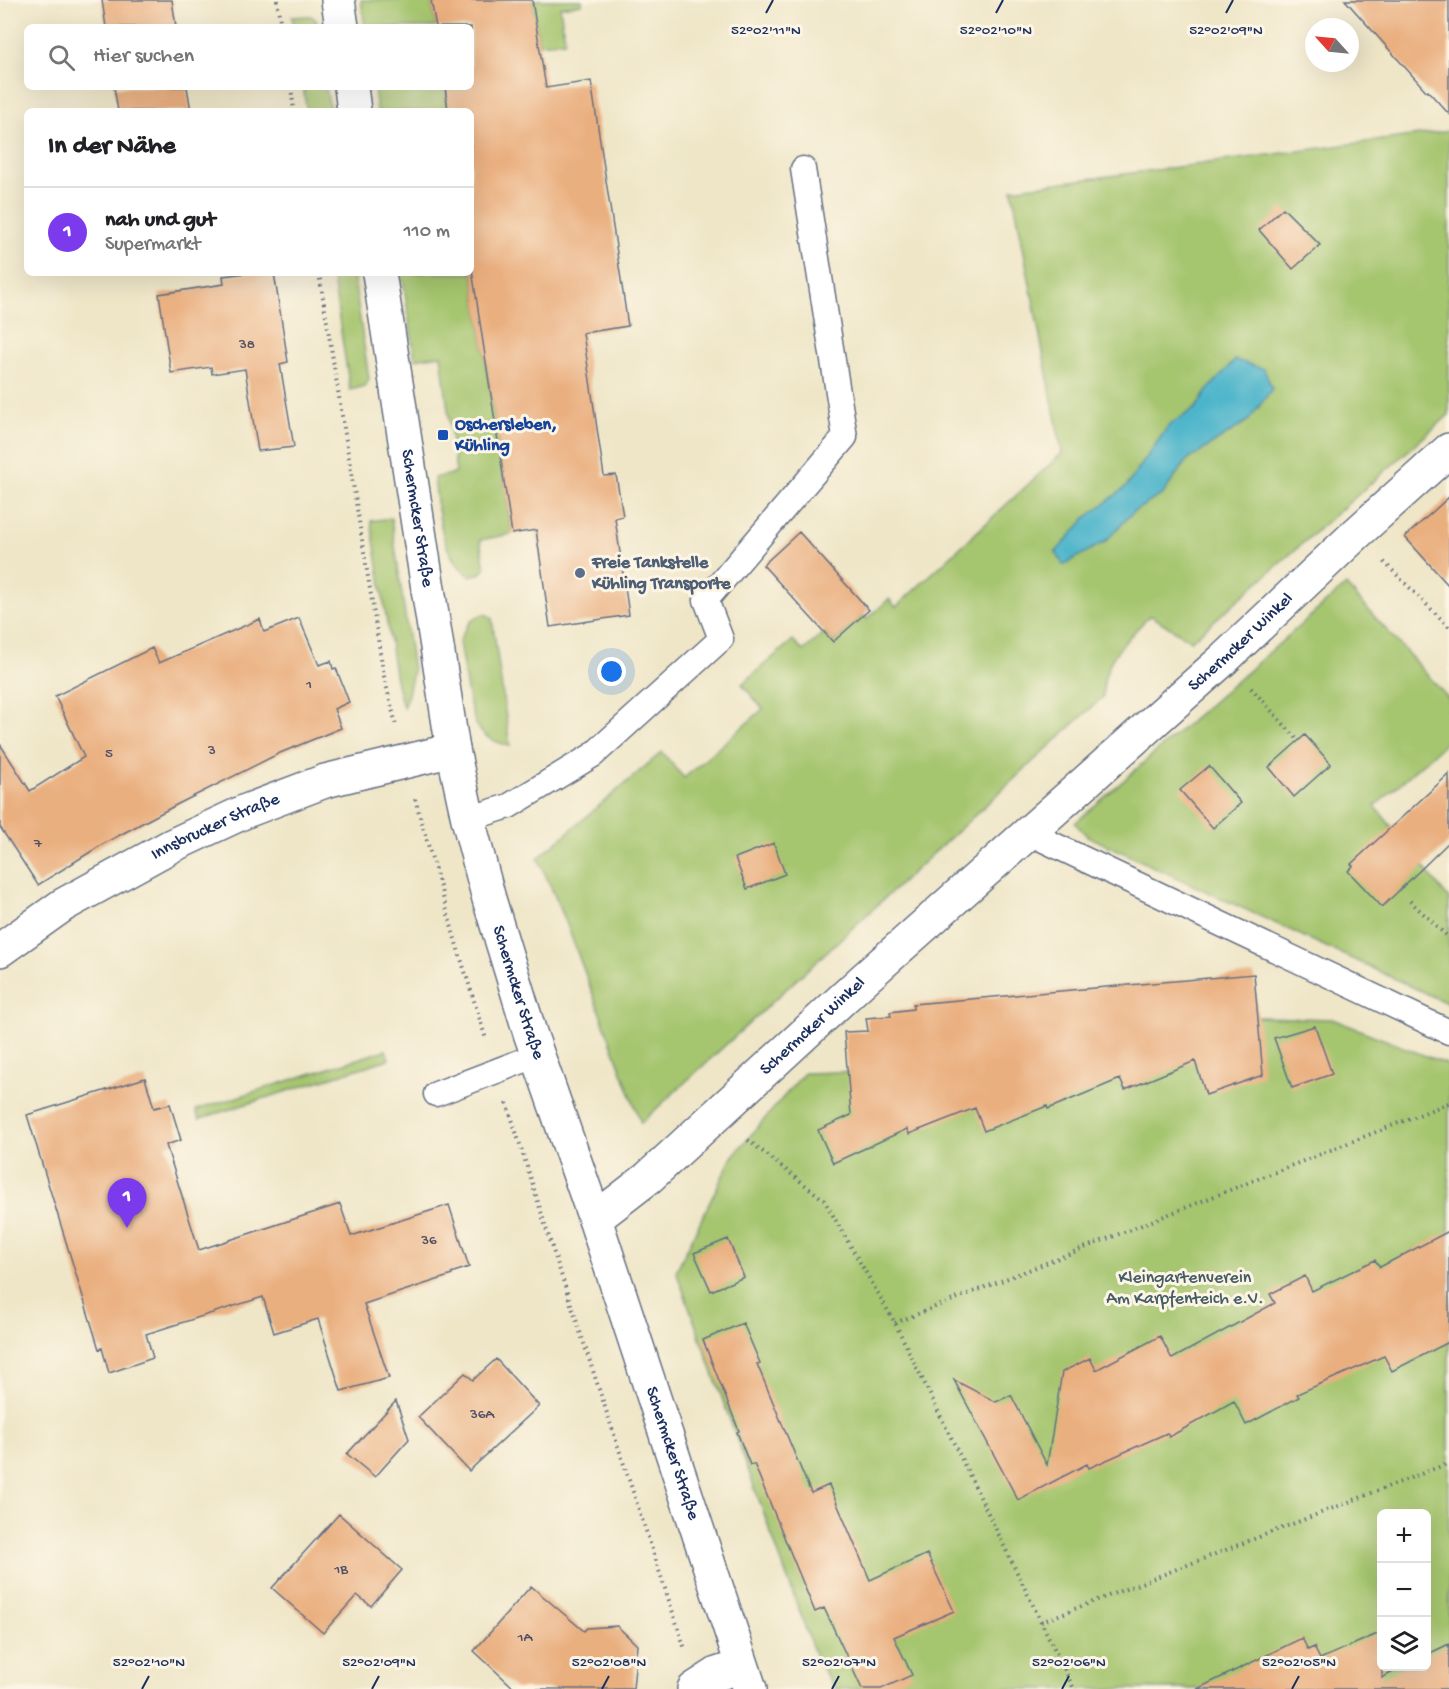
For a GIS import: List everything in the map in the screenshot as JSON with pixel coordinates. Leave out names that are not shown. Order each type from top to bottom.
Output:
[{"type":"street","points":[[338,0],[342,24]]},
{"type":"street","points":[[351,90],[354,108]]},
{"type":"street","name":"Schermcker Straße","points":[[379,276],[453,750],[468,819],[489,899],[538,1055],[595,1219],[746,1678]]},
{"type":"street","name":"Schermcker Winkel","points":[[595,1219],[648,1178],[863,980],[1225,658],[1449,450]]},
{"type":"street","name":"Innsbrucker Straße","points":[[0,950],[73,900],[171,846],[246,811],[325,781],[453,750]]},
{"type":"street","points":[[694,1689],[717,1674],[746,1678]]},
{"type":"lane","points":[[468,819],[509,806],[593,755],[721,639],[706,600],[845,436],[803,169]]},
{"type":"lane","points":[[1029,833],[1449,1032]]},
{"type":"lane","points":[[436,1094],[538,1055]]},
{"type":"path","points":[[277,0],[281,24]]},
{"type":"path","points":[[291,90],[294,108]]},
{"type":"path","points":[[1355,535],[1449,627]]},
{"type":"path","points":[[1225,658],[1296,738]]},
{"type":"path","points":[[1410,901],[1449,938]]},
{"type":"path","points":[[895,1323],[1449,1103]]},
{"type":"path","points":[[717,1114],[824,1200],[895,1323],[1074,1689]]},
{"type":"path","points":[[1041,1622],[1449,1464]]},
{"type":"green space","points":[[361,0],[431,0],[435,24],[365,24]]},
{"type":"green space","points":[[532,0],[582,0],[582,4],[560,7],[565,41],[539,44]]},
{"type":"green space","points":[[311,16],[317,24],[293,24],[292,17]]},
{"type":"green space","points":[[304,90],[326,90],[330,108],[306,108]]},
{"type":"green space","points":[[374,90],[445,90],[448,108],[377,108]]},
{"type":"green space","points":[[1449,131],[1449,415],[1191,641],[1150,615],[1111,661],[1104,683],[1103,697],[641,1123],[564,917],[538,858],[662,752],[684,778],[763,709],[742,684],[793,640],[803,651],[824,633],[833,642],[863,615],[867,619],[889,599],[896,607],[1062,453],[1012,189]],"holes":[[[1207,391],[1249,420],[1186,461],[1163,494],[1134,511],[1105,542],[1056,552],[1086,518],[1126,487],[1169,425],[1196,408]]]},
{"type":"green space","points":[[332,276],[353,276],[369,379],[365,386],[350,390]]},
{"type":"green space","points":[[402,276],[473,276],[512,534],[480,540],[485,568],[481,573],[470,576],[452,557],[442,532],[437,505],[434,478],[456,473],[441,355],[415,359]]},
{"type":"green space","points":[[391,518],[413,671],[403,707],[396,680],[371,521]]},
{"type":"green space","points":[[1346,585],[1449,699],[1449,740],[1375,806],[1449,899],[1449,1004],[1087,836],[1075,823]]},
{"type":"green space","points":[[486,614],[492,618],[510,746],[491,739],[481,732],[473,716],[467,690],[459,642],[472,620]]},
{"type":"green space","name":"Kleingartenverein Am Karpfenteich e.V.","points":[[1258,1017],[1332,1019],[1449,1065],[1449,1689],[835,1689],[817,1660],[676,1271],[732,1157],[804,1073],[874,1071]]},
{"type":"green space","points":[[386,1050],[389,1059],[199,1119],[196,1110]]},
{"type":"water","points":[[1235,360],[1264,369],[1272,389],[1249,420],[1186,461],[1163,494],[1134,511],[1105,542],[1063,565],[1056,552],[1086,518],[1126,487],[1169,425],[1196,408],[1207,391]]},
{"type":"building","points":[[102,0],[172,0],[176,24],[106,24]]},
{"type":"building","points":[[431,0],[532,0],[546,88],[591,81],[628,326],[583,333],[604,476],[616,475],[623,516],[615,518],[629,615],[550,627],[536,530],[512,534],[473,276],[474,108],[448,108],[445,90],[474,90],[474,24],[435,24]]},
{"type":"building","points":[[1345,0],[1449,0],[1449,114],[1427,92]]},
{"type":"building","points":[[114,90],[188,90],[190,108],[118,108]]},
{"type":"building","points":[[1283,208],[1320,245],[1293,269],[1259,230]]},
{"type":"building","points":[[223,276],[274,276],[288,362],[280,364],[294,447],[258,451],[245,369],[212,374],[211,367],[171,373],[159,294],[224,284]]},
{"type":"building","points":[[1449,497],[1449,586],[1405,537]]},
{"type":"building","points":[[799,532],[869,610],[833,642],[763,565]]},
{"type":"building","points":[[299,618],[319,665],[331,661],[349,702],[334,709],[341,728],[280,753],[178,804],[103,844],[38,885],[0,827],[0,744],[30,791],[84,757],[55,696],[152,648],[159,663],[260,619],[264,632]]},
{"type":"building","points":[[1305,735],[1331,764],[1294,797],[1269,767]]},
{"type":"building","points":[[1209,766],[1241,803],[1213,828],[1180,790]]},
{"type":"building","points":[[1449,774],[1449,842],[1382,907],[1348,871],[1353,866],[1351,864]]},
{"type":"building","points":[[774,843],[785,874],[747,889],[735,858]]},
{"type":"building","points":[[1254,974],[1263,1075],[1206,1095],[1195,1061],[1125,1090],[1120,1079],[1048,1109],[1047,1106],[984,1131],[975,1108],[909,1134],[907,1129],[833,1163],[818,1130],[851,1115],[844,1032],[868,1031],[866,1018],[891,1016],[890,1012],[913,1009],[913,1004]]},
{"type":"building","points":[[1315,1026],[1332,1074],[1292,1088],[1274,1038]]},
{"type":"building","points":[[145,1078],[154,1108],[170,1104],[181,1140],[166,1145],[199,1250],[340,1204],[351,1236],[449,1205],[469,1267],[451,1273],[452,1275],[364,1304],[389,1378],[341,1391],[318,1319],[274,1333],[263,1297],[146,1334],[153,1358],[109,1373],[102,1348],[99,1349],[27,1115]]},
{"type":"building","points":[[1449,1231],[1449,1342],[1392,1371],[1384,1356],[1297,1394],[1299,1397],[1246,1425],[1234,1401],[1169,1437],[1167,1433],[1089,1468],[1087,1464],[1018,1500],[954,1380],[996,1402],[1011,1395],[1047,1465],[1062,1372],[1090,1358],[1096,1370],[1160,1336],[1172,1359],[1275,1303],[1270,1294],[1305,1276],[1312,1291],[1375,1260],[1380,1267]]},
{"type":"building","points":[[728,1239],[744,1277],[711,1291],[694,1253]]},
{"type":"building","points":[[743,1323],[760,1363],[757,1364],[811,1493],[829,1485],[870,1580],[927,1554],[954,1611],[894,1637],[912,1675],[881,1689],[862,1689],[824,1608],[815,1612],[754,1464],[750,1465],[737,1432],[739,1431],[703,1340]]},
{"type":"building","points":[[496,1359],[539,1406],[469,1471],[418,1417],[465,1373],[473,1380]]},
{"type":"building","points":[[396,1401],[409,1439],[375,1477],[347,1454]]},
{"type":"building","points":[[339,1514],[402,1570],[371,1606],[357,1595],[323,1633],[272,1588]]},
{"type":"building","points":[[531,1586],[584,1631],[587,1628],[617,1626],[637,1645],[633,1689],[515,1689],[474,1651]]},
{"type":"building","points":[[1377,1634],[1377,1671],[1382,1671],[1382,1678],[1395,1671],[1431,1671],[1431,1653],[1449,1644],[1449,1689],[1197,1689],[1302,1638],[1308,1650],[1314,1647],[1320,1659]]},
{"type":"place","name":"Oschersleben, Kühling","points":[[443,435]]},
{"type":"place","name":"Freie Tankstelle Kühling Transporte","points":[[580,573]]},
{"type":"place","name":"nah und gut","points":[[127,1228]]}]
